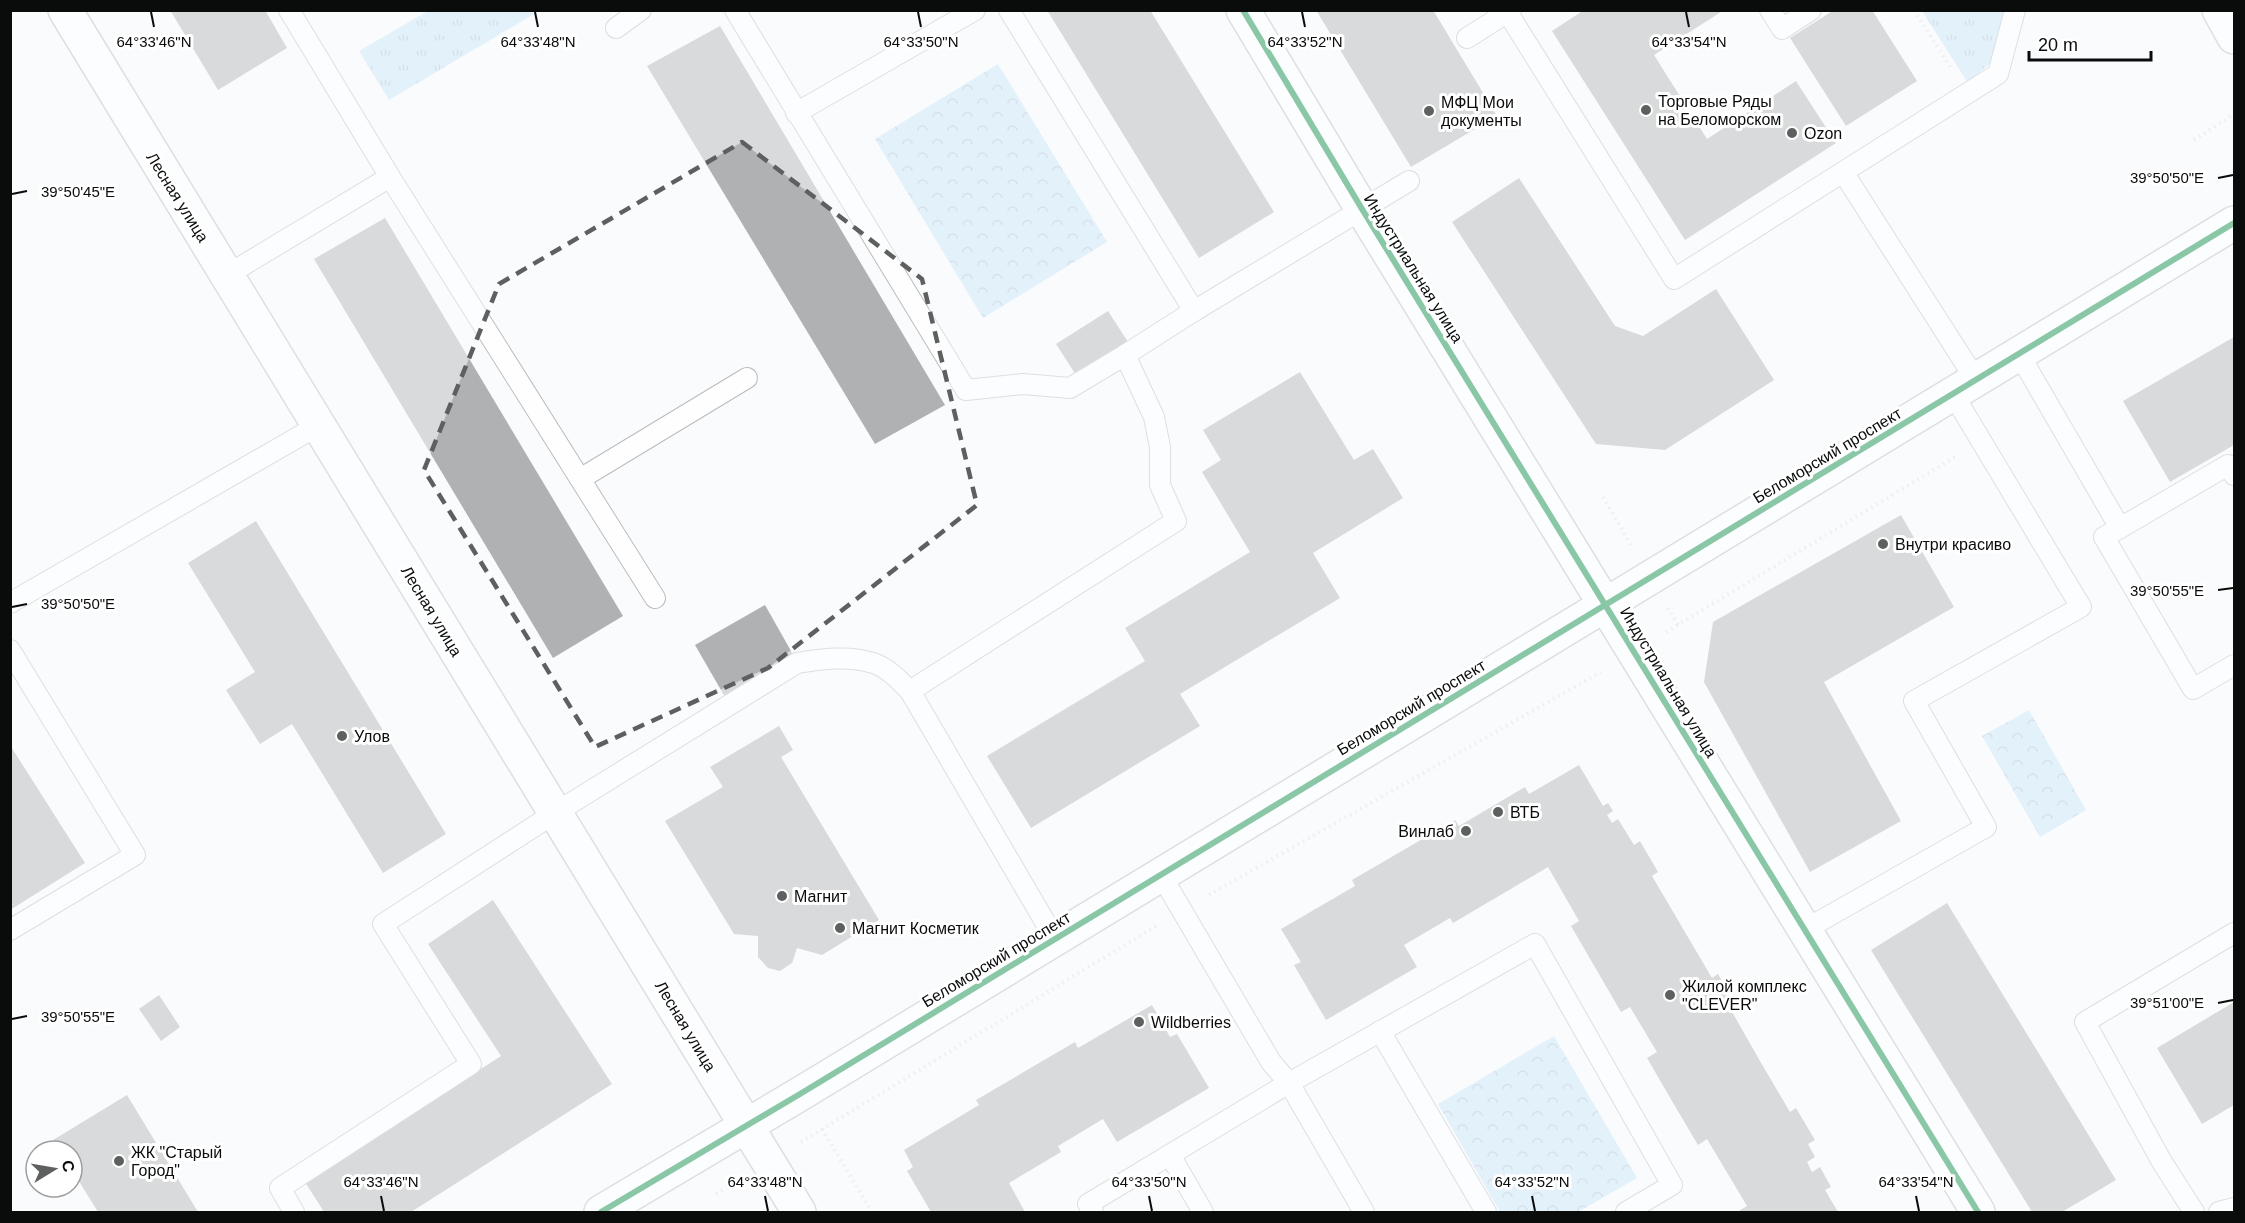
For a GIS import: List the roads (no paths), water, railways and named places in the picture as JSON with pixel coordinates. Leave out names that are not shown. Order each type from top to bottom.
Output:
[{"type":"street","name":"Лесная улица","points":[[65,10],[799,1212]]},
{"type":"street","name":"Индустриальная улица","points":[[1243,10],[1362,209],[1978,1212]]},
{"type":"street","points":[[2219,10],[2235,37]]},
{"type":"street","name":"Беломорский проспект","points":[[601,1212],[2235,223]]},
{"type":"lane","points":[[289,10],[390,177],[655,598]]},
{"type":"lane","points":[[616,28],[641,10]]},
{"type":"lane","points":[[735,10],[966,390],[1023,384],[1070,388],[1409,181]]},
{"type":"lane","points":[[796,113],[975,10]]},
{"type":"lane","points":[[1009,10],[1194,311]]},
{"type":"lane","points":[[1770,10],[1782,29],[1811,10]]},
{"type":"lane","points":[[1467,38],[1508,11],[1674,279],[1998,75],[2015,10]]},
{"type":"lane","points":[[1806,929],[1986,827],[1914,701],[2080,607],[1981,441],[1964,387],[1843,172]]},
{"type":"lane","points":[[227,275],[390,177]]},
{"type":"lane","points":[[2019,354],[2121,528]]},
{"type":"lane","points":[[910,691],[1176,521],[1160,485],[1160,447],[1154,417],[1125,355]]},
{"type":"lane","points":[[580,479],[747,378]]},
{"type":"lane","points":[[10,603],[318,425]]},
{"type":"lane","points":[[2235,475],[2228,465],[2104,537],[2193,689],[2235,665]]},
{"type":"lane","points":[[10,650],[135,855],[10,930]]},
{"type":"lane","points":[[294,1212],[280,1188],[471,1064],[383,924],[555,813],[797,663],[831,658],[873,663],[893,675],[910,691],[1055,939]]},
{"type":"lane","points":[[1161,874],[1271,1062],[1289,1083],[1364,1212]]},
{"type":"lane","points":[[2193,1212],[2162,1162],[2085,1022],[2235,933]]},
{"type":"lane","points":[[1093,1212],[1088,1204],[1289,1083],[1535,944],[1672,1185],[1626,1212]]},
{"type":"lane","points":[[1380,1031],[1486,1212]]},
{"type":"lane","points":[[1170,1155],[1203,1212]]},
{"type":"lane","points":[[2219,1212],[2235,1208]]},
{"type":"place","name":"Торговые Ряды на Беломорском","points":[[1646,110]]},
{"type":"place","name":"МФЦ Мои документы","points":[[1429,111]]},
{"type":"place","name":"Ozon","points":[[1792,133]]},
{"type":"place","name":"Внутри красиво","points":[[1883,544]]},
{"type":"place","name":"Улов","points":[[342,736]]},
{"type":"place","name":"ВТБ","points":[[1498,812]]},
{"type":"place","name":"Винлаб","points":[[1466,831]]},
{"type":"place","name":"Магнит","points":[[782,896]]},
{"type":"place","name":"Магнит Косметик","points":[[840,928]]},
{"type":"place","name":"Жилой комплекс \"СLEVER\"","points":[[1670,995]]},
{"type":"place","name":"Wildberries","points":[[1139,1022]]},
{"type":"place","name":"ЖК \"Старый Город\"","points":[[119,1161]]}]
